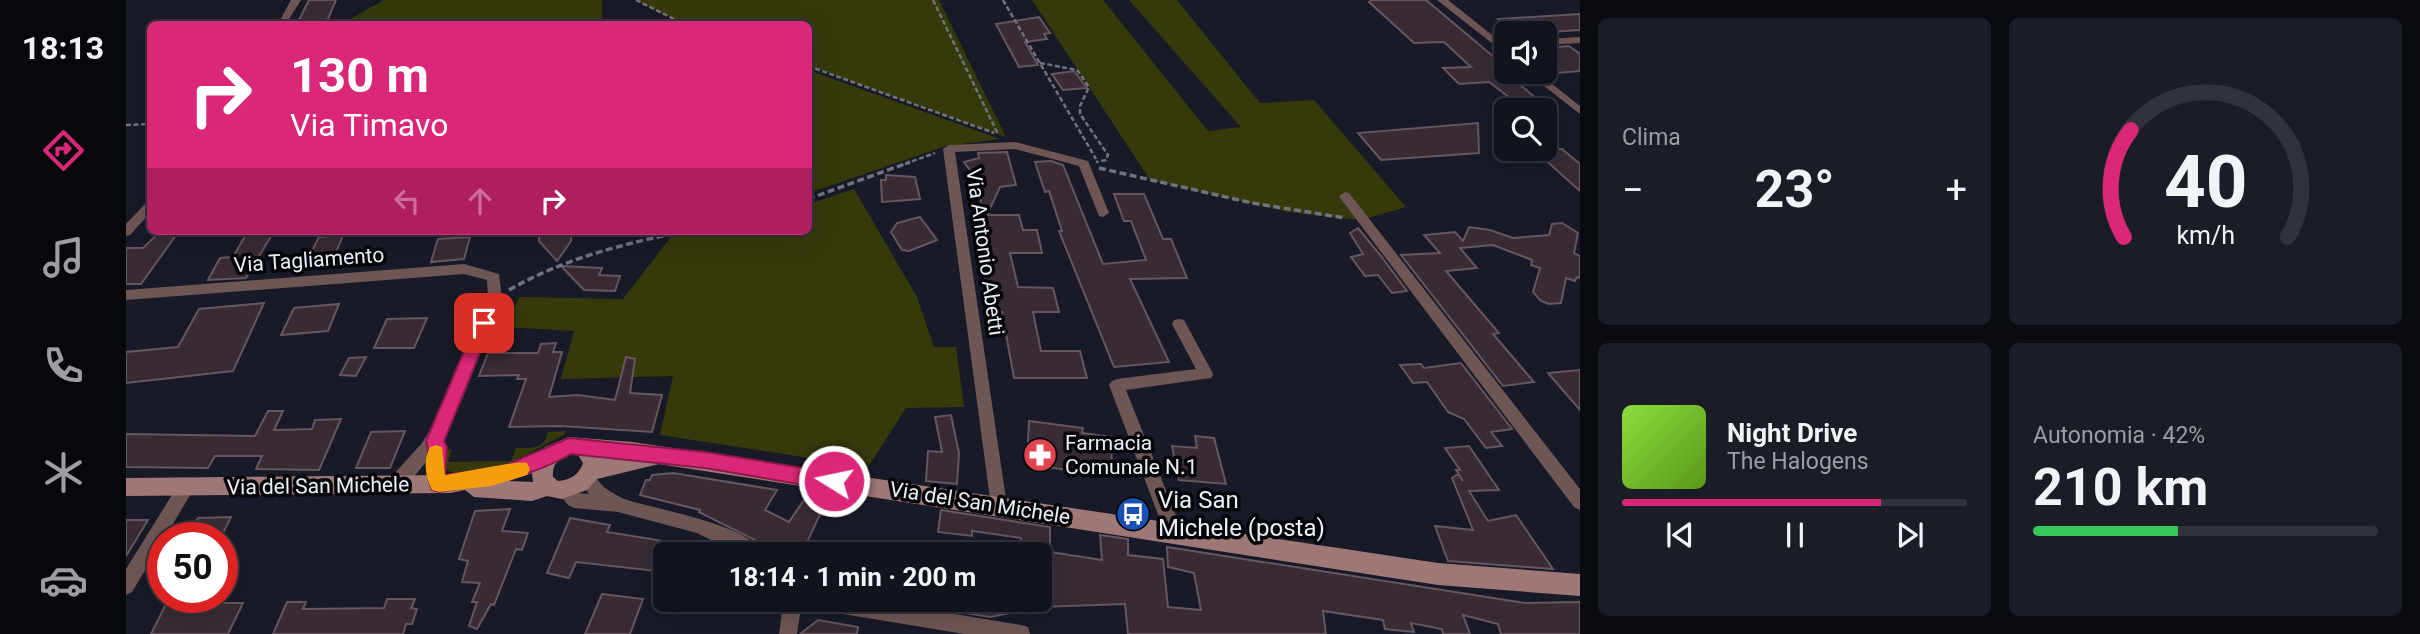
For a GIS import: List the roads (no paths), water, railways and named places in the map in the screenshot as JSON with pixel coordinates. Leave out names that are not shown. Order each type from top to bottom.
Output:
[{"type":"main road","name":"Via del San Michele","points":[[444,484],[504,474],[546,459],[560,448],[604,448],[705,460],[1438,574],[1580,585]]},
{"type":"main road","points":[[584,449],[590,454],[589,474]]},
{"type":"main road","name":"Via del San Michele","points":[[126,487],[444,484],[532,492],[556,489],[589,474],[661,456]]},
{"type":"main road","points":[[546,459],[541,475],[556,489]]},
{"type":"street","points":[[284,21],[296,0]]},
{"type":"street","points":[[1442,0],[1494,39]]},
{"type":"street","points":[[1557,41],[1580,40]]},
{"type":"street","points":[[1547,84],[1578,108]]},
{"type":"street","name":"Via Antonio Abetti","points":[[999,506],[949,149],[1015,145],[1084,164],[1103,213]]},
{"type":"street","points":[[1345,196],[1580,502]]},
{"type":"street","points":[[126,232],[147,209]]},
{"type":"street","name":"Via Tagliamento","points":[[126,295],[464,269],[494,277],[495,298],[435,441]]},
{"type":"street","points":[[1174,533],[1117,385],[1206,374],[1179,324]]},
{"type":"street","points":[[392,485],[407,474],[435,441],[438,447],[435,470],[444,484]]},
{"type":"street","points":[[589,474],[596,493],[622,505],[697,525],[730,542]]},
{"type":"street","points":[[126,586],[186,487]]},
{"type":"street","points":[[556,489],[574,500],[599,505],[622,505]]},
{"type":"street","points":[[788,634],[791,612]]},
{"type":"street","points":[[881,612],[1021,634]]},
{"type":"place","name":"Farmacia Comunale N.1","points":[[1040,455]]},
{"type":"place","name":"Via San Michele (posta)","points":[[1133,514]]}]
